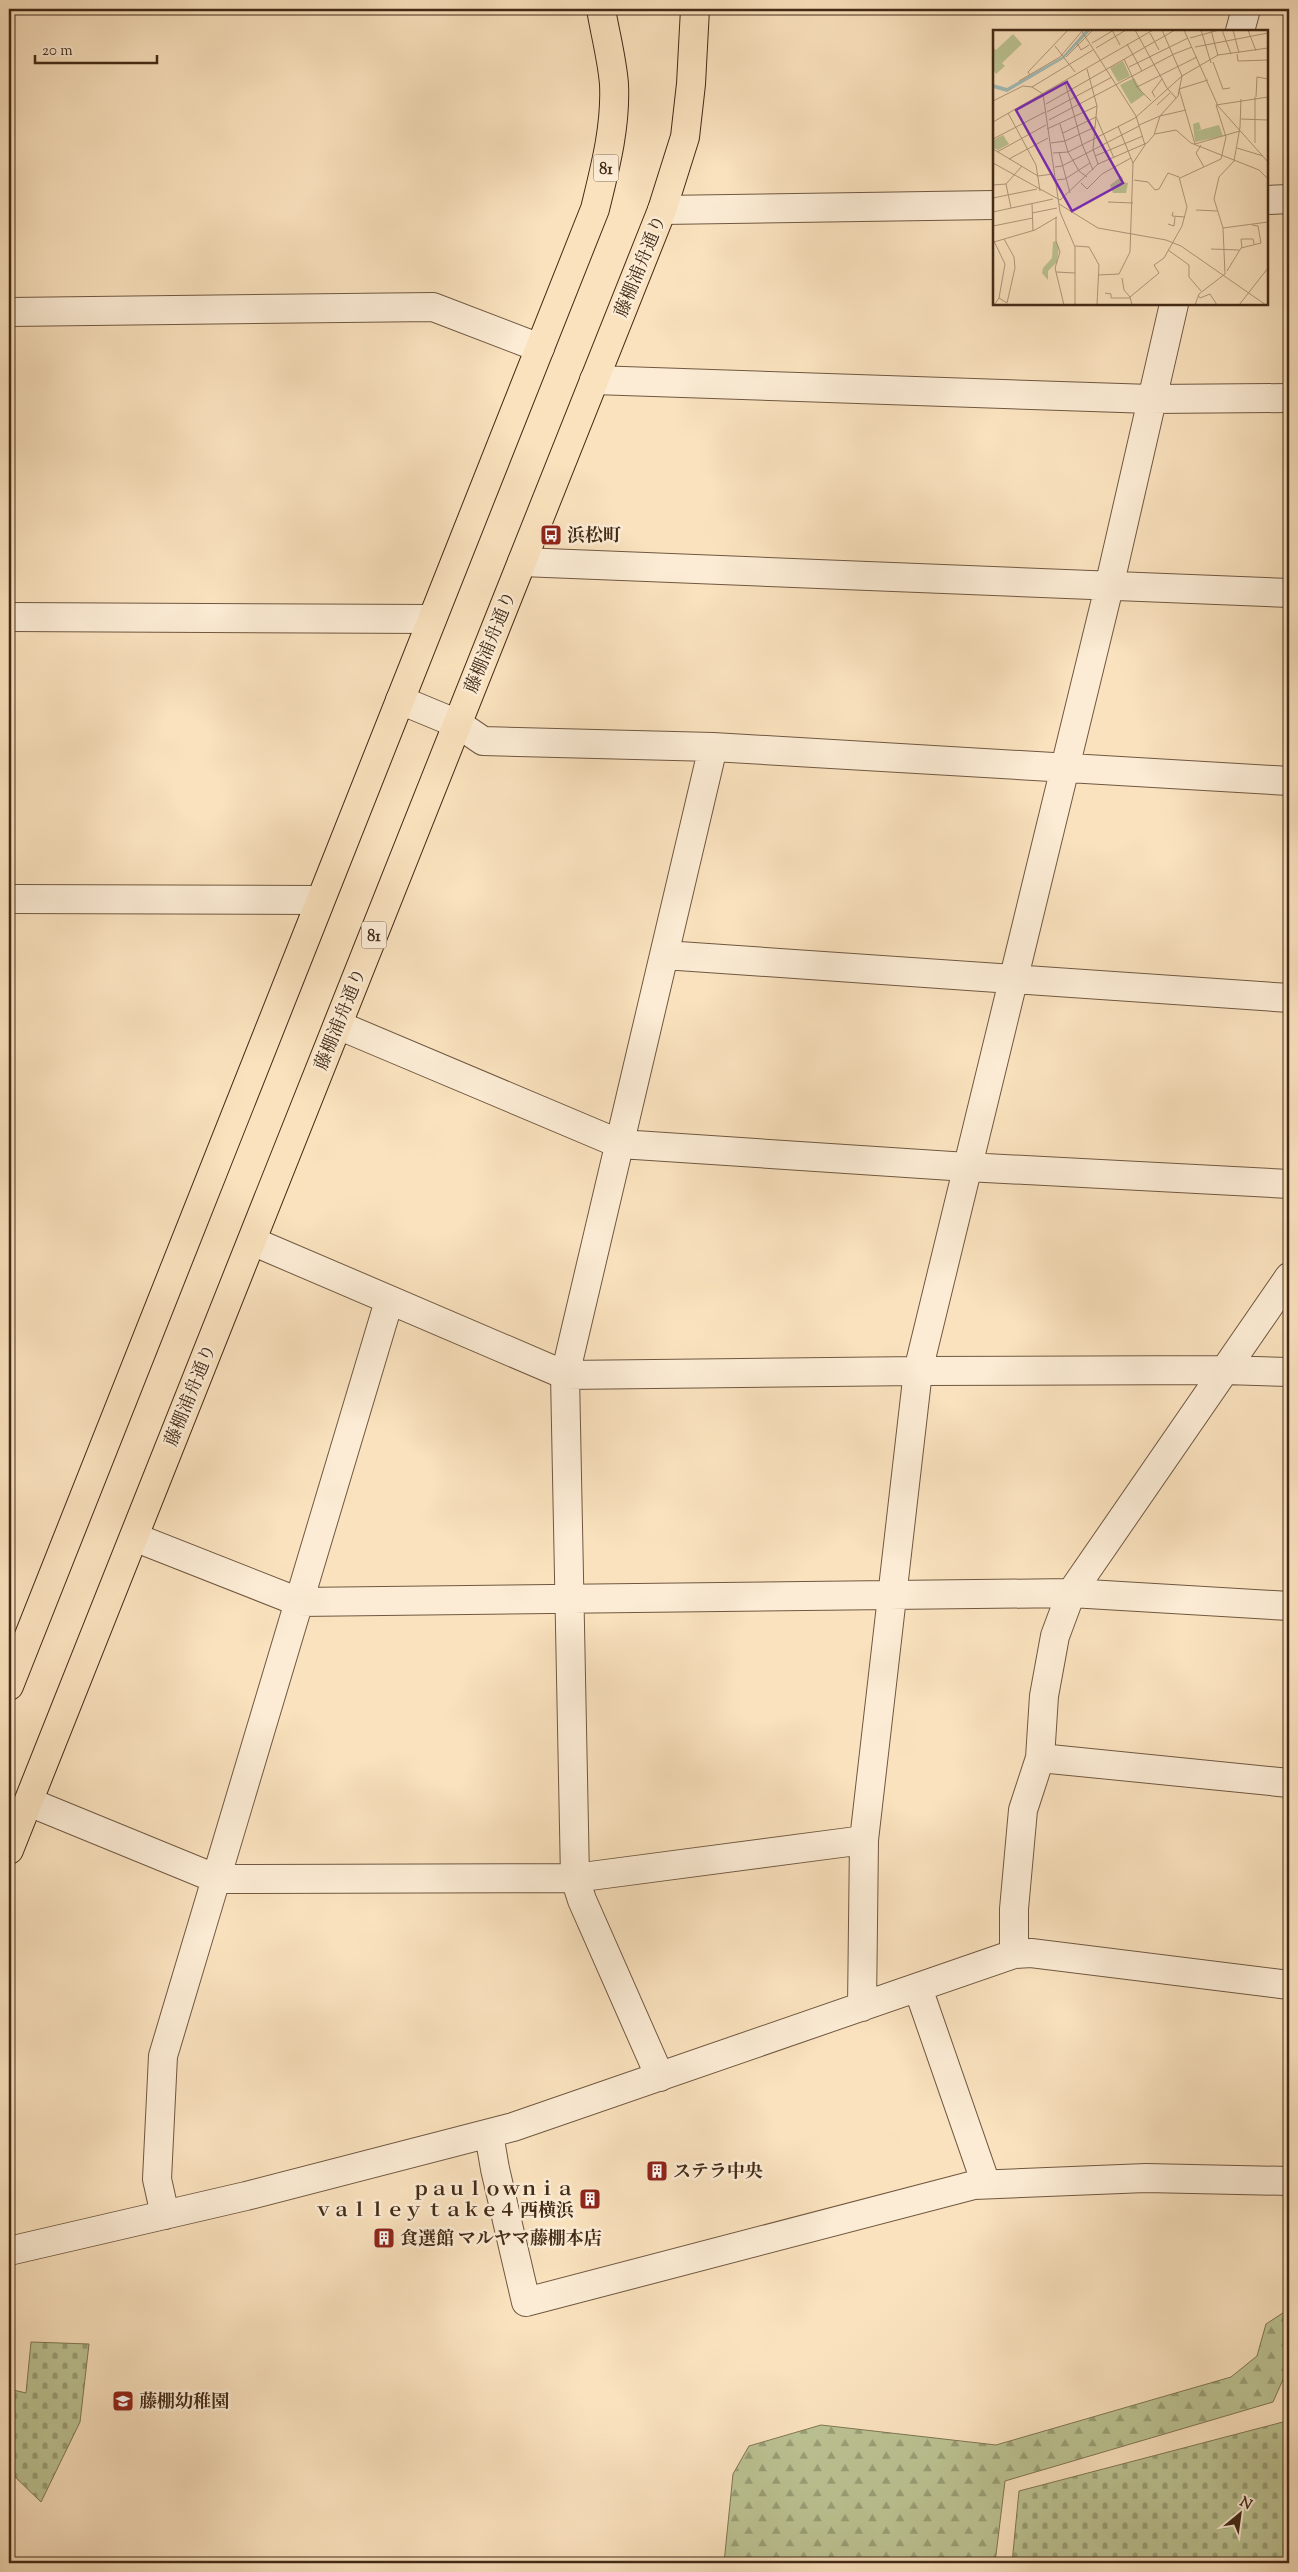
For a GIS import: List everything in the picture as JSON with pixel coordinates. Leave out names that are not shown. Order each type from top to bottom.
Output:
[{"type":"main road","name":"81","points":[[9,1686],[15,1653],[320,900],[595,209],[606,166],[612,130],[614,83],[601,9]]},
{"type":"main road","name":"藤棚浦舟通り","points":[[9,1850],[662,210],[685,137],[691,84],[695,9]]},
{"type":"street","points":[[1240,30],[1246,9]]},
{"type":"street","points":[[1268,200],[1289,199]]},
{"type":"street","points":[[662,210],[993,205]]},
{"type":"street","points":[[862,2008],[864,1840],[918,1371],[1109,587],[1174,305]]},
{"type":"street","points":[[9,312],[433,307],[540,348]]},
{"type":"street","points":[[594,380],[1152,399],[1289,398]]},
{"type":"street","points":[[522,562],[1289,593]]},
{"type":"street","points":[[9,617],[432,619]]},
{"type":"street","points":[[400,700],[458,724],[483,741],[713,747],[1289,781]]},
{"type":"street","points":[[660,2077],[582,1900],[575,1878],[565,1375],[713,747]]},
{"type":"street","points":[[9,899],[320,900]]},
{"type":"street","points":[[664,955],[1289,998]]},
{"type":"street","points":[[338,1025],[620,1144],[967,1167],[1289,1184]]},
{"type":"street","points":[[252,1241],[565,1375],[918,1371],[1225,1370],[1289,1372]]},
{"type":"street","points":[[1014,1954],[1014,1909],[1023,1810],[1040,1758],[1044,1696],[1055,1636],[1071,1593],[1289,1277]]},
{"type":"street","points":[[165,2215],[157,2179],[163,2056],[389,1301]]},
{"type":"street","points":[[134,1537],[299,1602],[1071,1593],[1289,1606]]},
{"type":"street","points":[[1040,1758],[1289,1783]]},
{"type":"street","points":[[29,1802],[216,1878],[575,1878],[864,1840]]},
{"type":"street","points":[[9,2251],[165,2215],[489,2134],[862,2008],[1014,1954],[1031,1953],[1289,1985]]},
{"type":"street","points":[[918,1988],[986,2184]]},
{"type":"street","points":[[489,2134],[495,2169],[526,2302],[974,2185],[1146,2178],[1289,2181]]},
{"type":"green space","points":[[1289,2309],[1289,2366],[1273,2402],[1005,2481],[995,2563],[724,2563],[733,2474],[749,2446],[821,2425],[996,2445],[1231,2377],[1257,2356],[1266,2324]]},
{"type":"green space","points":[[31,2342],[89,2344],[80,2422],[41,2502],[9,2471],[9,2389],[26,2393]]},
{"type":"green space","points":[[1283,2422],[1289,2424],[1289,2563],[1012,2563],[1019,2491]]},
{"type":"place","name":"浜松町","points":[[551,535]]},
{"type":"place","name":"ステラ中央","points":[[657,2171]]},
{"type":"place","name":"ｐａｕｌｏｗｎｉａ ｖａｌｌｅｙ ｔａｋｅ４ 西横浜","points":[[590,2199]]},
{"type":"place","name":"食選館 マルヤマ藤棚本店","points":[[384,2238]]},
{"type":"place","name":"藤棚幼稚園","points":[[123,2401]]}]
